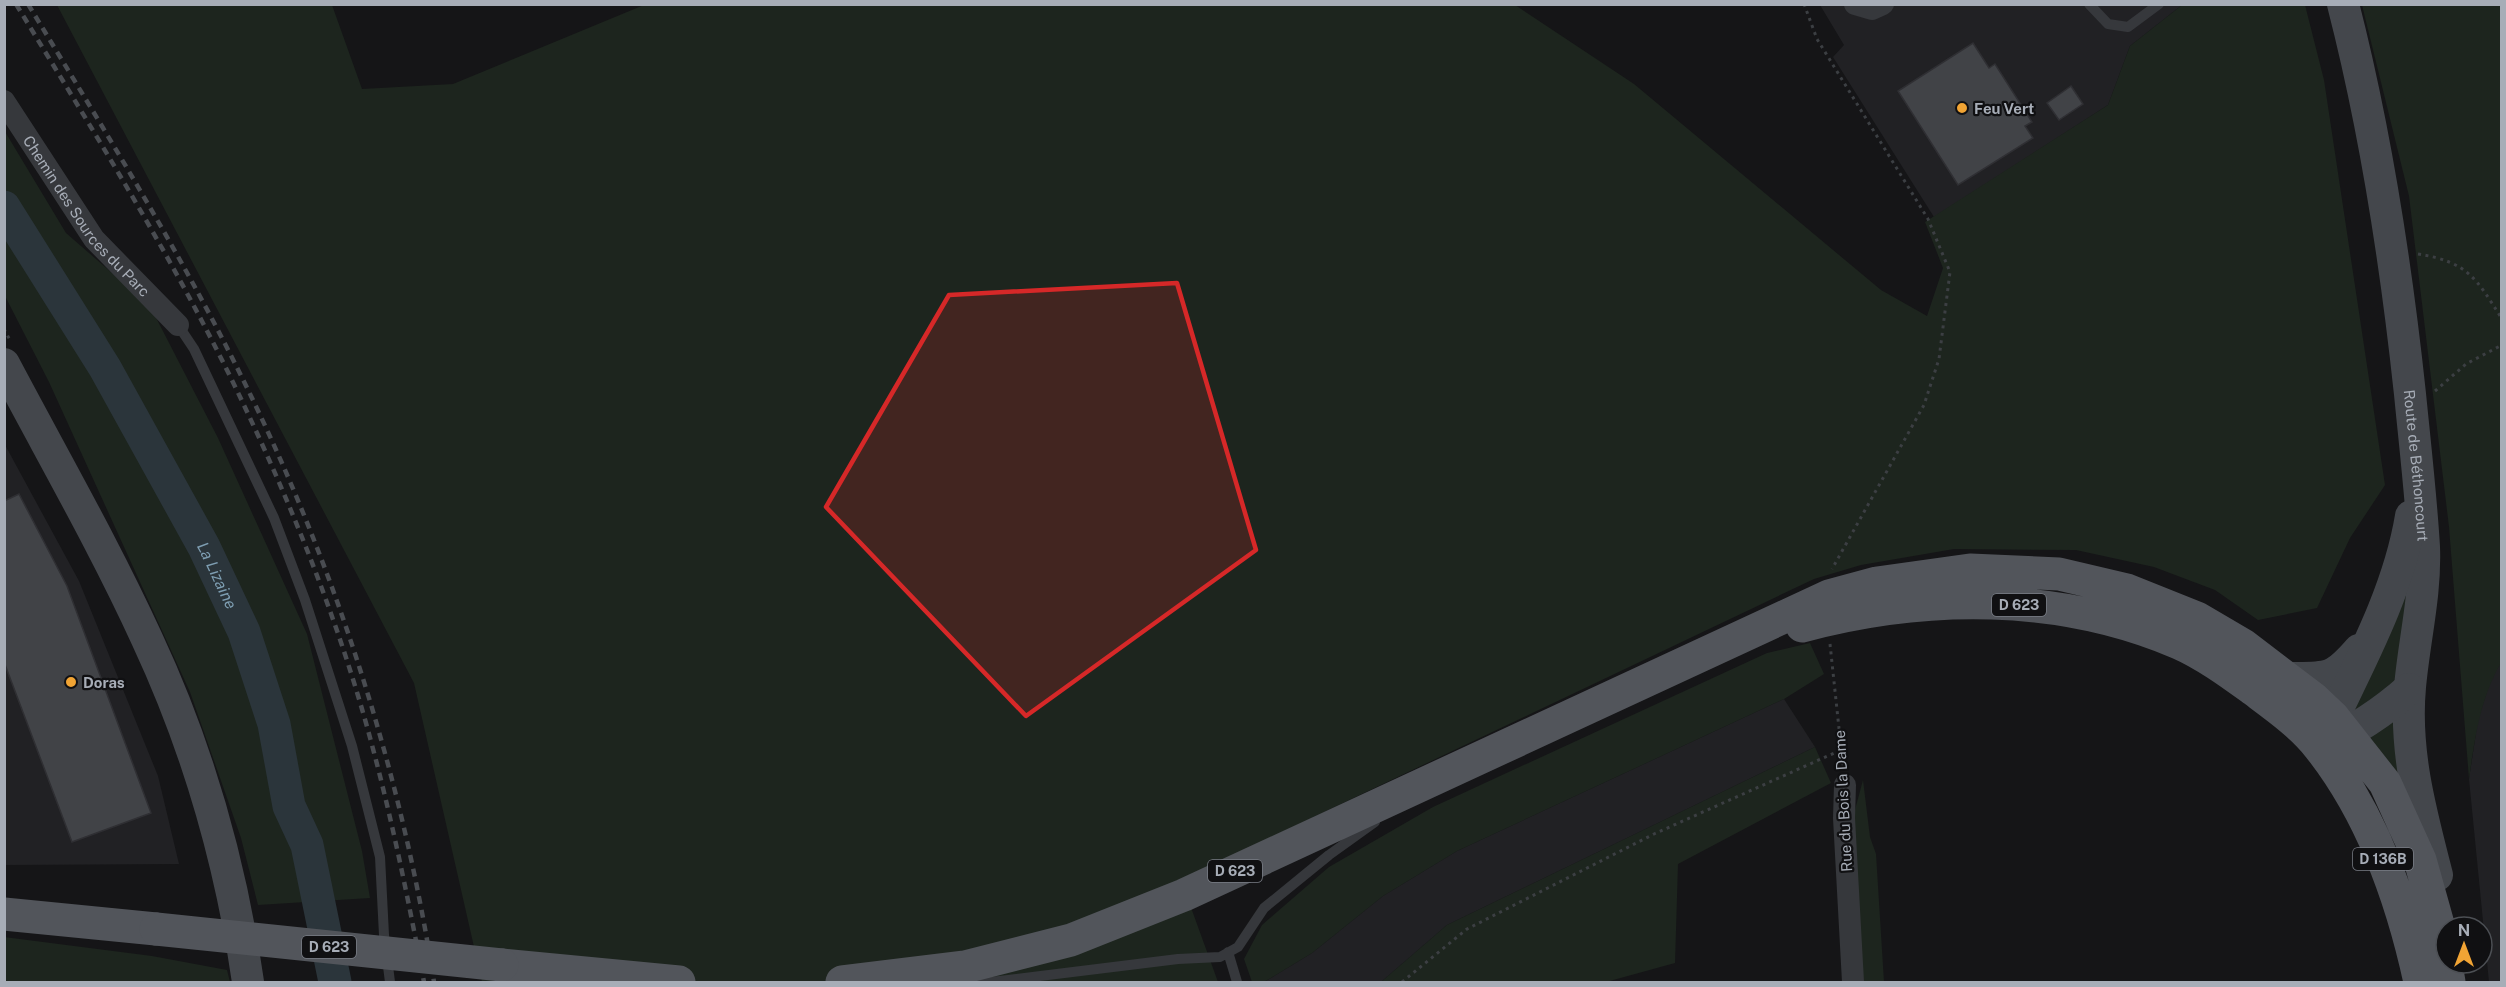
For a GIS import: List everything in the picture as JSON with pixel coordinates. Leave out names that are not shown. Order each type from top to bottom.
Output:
[{"type":"main road","name":"D 623","points":[[842,982],[965,967],[1071,940],[1184,895],[1686,662],[1765,636],[1877,583],[1970,570],[2059,574],[2127,590],[2197,618],[2243,645],[2289,678],[2333,733]]},
{"type":"main road","name":"D 623","points":[[1828,608],[1882,608],[1972,601],[2055,609],[2120,620],[2181,644],[2230,673],[2286,714],[2333,733]]},
{"type":"main road","name":"D 136B","points":[[2333,733],[2385,783],[2420,860],[2442,935],[2451,982]]},
{"type":"main road","name":"D 136B","points":[[2333,733],[2359,807],[2392,878],[2420,982]]},
{"type":"main road","name":"D 623","points":[[4,914],[679,982]]},
{"type":"street","points":[[1855,4],[1872,9],[1884,4]]},
{"type":"street","name":"Route de Béthoncourt","points":[[2343,4],[2355,50],[2400,298],[2424,550],[2419,618],[2409,689],[2411,750],[2414,787],[2446,915]]},
{"type":"street","name":"Chemin des Sources du Parc","points":[[4,101],[94,240],[178,325]]},
{"type":"street","points":[[4,364],[147,639],[171,698],[210,810],[227,875],[248,982]]},
{"type":"street","name":"D 136B","points":[[2333,733],[2407,540],[2418,473]]},
{"type":"street","name":"D 136B","points":[[2289,678],[2329,676],[2342,669],[2372,636]]},
{"type":"street","points":[[2333,733],[2394,703],[2409,689]]},
{"type":"street","name":"Rue du Bois la Dame","points":[[1845,785],[1844,818],[1853,982]]},
{"type":"lane","points":[[2089,4],[2108,24],[2128,27],[2159,4]]},
{"type":"lane","points":[[178,325],[194,349],[274,518],[312,622],[352,746],[380,857],[384,935],[390,982]]},
{"type":"lane","points":[[949,982],[991,982],[1178,959],[1220,957],[1238,946],[1264,908],[1329,855],[1428,783]]},
{"type":"lane","points":[[1228,952],[1237,982]]},
{"type":"lane","points":[[928,982],[939,982]]},
{"type":"path","name":"Rue du Bois la Dame","points":[[1804,4],[1817,39],[1928,219],[1950,272],[1939,359],[1924,405],[1831,572],[1828,608],[1845,785]]},
{"type":"path","points":[[2392,250],[2439,257],[2468,271],[2484,290],[2502,319]]},
{"type":"path","points":[[2430,393],[2438,389],[2466,364],[2502,345]]},
{"type":"path","points":[[1402,982],[1467,929],[1654,834],[1841,750]]},
{"type":"highlighted area","points":[[1177,283],[1256,550],[1026,716],[826,507],[949,295]]},
{"type":"shaded area","points":[[57,5],[332,5],[362,89],[453,84],[644,5],[1515,5],[1634,84],[1881,290],[1927,316],[1943,268],[1925,222],[2108,105],[2130,46],[2182,5],[2305,5],[2324,80],[2385,485],[2350,538],[2317,608],[2258,620],[2215,590],[2154,567],[2076,550],[1954,549],[1861,565],[1814,579],[1181,880],[1218,982],[482,982],[414,683]]},
{"type":"shaded area","points":[[1820,5],[2182,5],[2130,46],[2108,105],[1934,217],[1833,57],[1844,45]]},
{"type":"shaded area","points":[[2362,5],[2501,5],[2502,661],[2483,704],[2469,779],[2449,527],[2409,196]]},
{"type":"shaded area","points":[[4,130],[66,233],[150,306],[218,438],[307,634],[362,851],[370,898],[258,905],[241,838],[190,692],[49,382],[5,296]]},
{"type":"shaded area","points":[[4,443],[79,581],[158,776],[179,864],[5,865]]},
{"type":"shaded area","points":[[2412,562],[2404,677],[2351,720],[2351,708]]},
{"type":"shaded area","points":[[1810,643],[1824,674],[1784,699],[1457,851],[1383,896],[1312,953],[1264,982],[1252,982],[1244,959],[1262,925],[1329,867],[1433,807],[1767,653]]},
{"type":"shaded area","points":[[2501,661],[2502,982],[2489,982],[2488,975],[2494,975],[2494,915],[2482,915],[2469,779],[2478,719],[2491,679]]},
{"type":"shaded area","points":[[1784,699],[1815,747],[1447,925],[1381,982],[1264,982],[1312,953],[1383,896],[1457,851]]},
{"type":"shaded area","points":[[2399,709],[2412,806],[2365,737]]},
{"type":"shaded area","points":[[1815,747],[1831,783],[1678,864],[1675,963],[1606,982],[1381,982],[1447,925]]},
{"type":"shaded area","points":[[1863,780],[1870,837],[1876,854],[1884,982],[1862,982],[1852,821]]},
{"type":"shaded area","points":[[4,937],[152,956],[227,970],[230,982],[5,982]]},
{"type":"building","name":"Feu Vert","points":[[1973,43],[1989,68],[1995,64],[2032,122],[2025,126],[2033,138],[1958,185],[1898,91]]},
{"type":"building","points":[[2071,86],[2083,104],[2059,120],[2047,103]]},
{"type":"building","points":[[19,494],[67,586],[151,813],[72,842],[4,662],[4,501]]},
{"type":"waterway","name":"La Lizaine","points":[[4,207],[105,368],[204,547],[244,632],[274,724],[289,806],[307,845],[335,982]]},
{"type":"railway","points":[[16,4],[163,249],[242,401],[294,517],[339,635],[364,716],[382,782],[424,982]]},
{"type":"railway","points":[[28,4],[200,296],[251,396],[313,537],[340,609],[386,757],[405,832],[434,982]]},
{"type":"place","name":"Feu Vert","points":[[1962,108]]},
{"type":"place","name":"Doras","points":[[71,682]]}]
